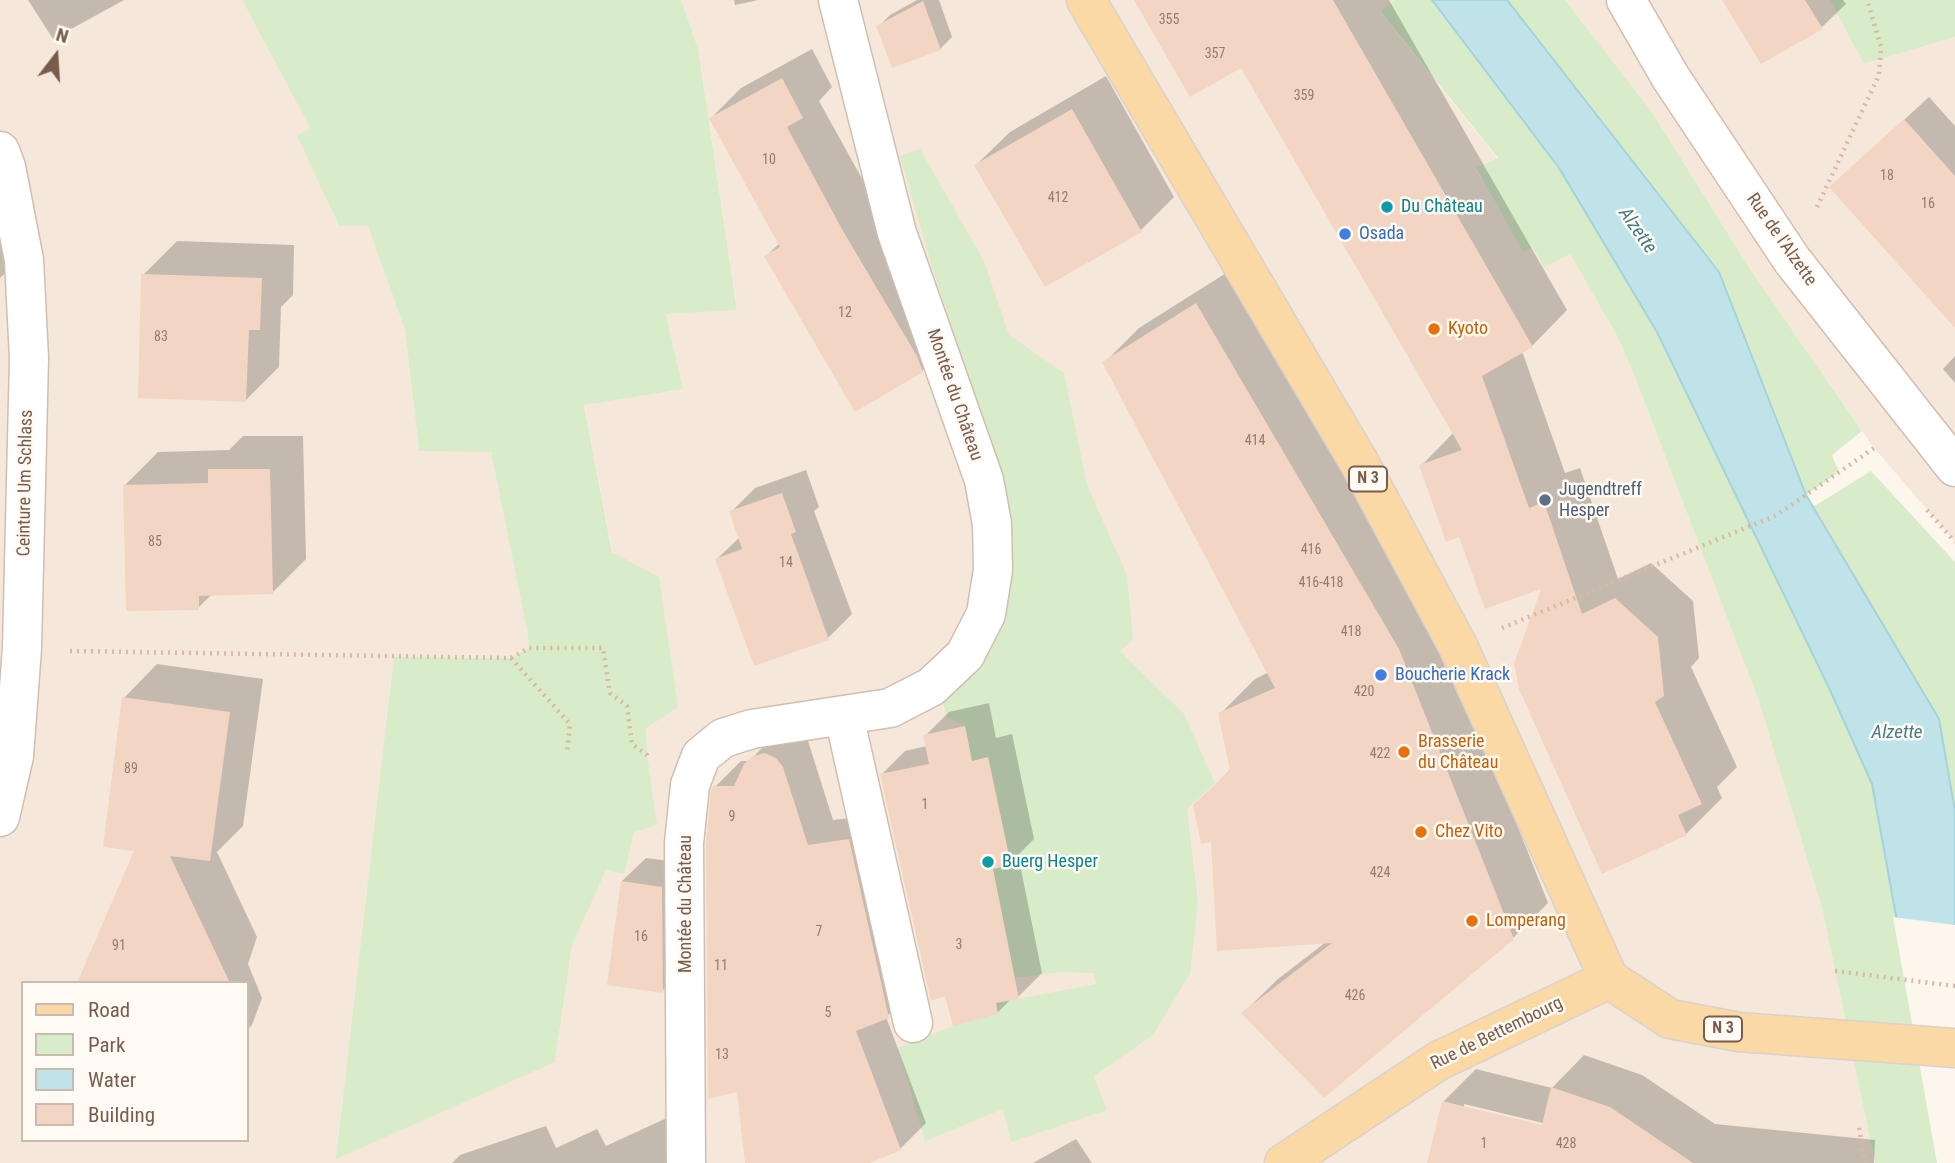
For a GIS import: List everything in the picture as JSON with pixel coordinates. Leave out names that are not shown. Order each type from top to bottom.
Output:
[{"type":"main road","name":"N 3","points":[[1086,0],[1359,462],[1444,622],[1609,979],[1670,1019],[1740,1032],[1955,1048]]},
{"type":"main road","name":"Rue de Bettembourg","points":[[1284,1163],[1438,1061],[1609,979]]},
{"type":"street","name":"Montée du Château","points":[[686,1163],[684,843],[690,785],[701,756],[723,738],[752,729],[890,708],[931,687],[965,655],[986,614],[993,570],[992,524],[984,480],[897,233],[838,0]]},
{"type":"street","name":"Rue de l'Alzette","points":[[1626,0],[1671,78],[1792,260],[1955,467]]},
{"type":"street","name":"Ceinture Um Schlass","points":[[0,151],[6,167],[24,260],[29,358],[22,648],[14,756],[0,817]]},
{"type":"street","points":[[844,716],[913,1023]]},
{"type":"path","points":[[1792,260],[1879,75],[1881,47],[1867,0]]},
{"type":"path","points":[[1497,630],[1777,515],[1874,447]]},
{"type":"path","points":[[65,651],[511,658],[529,648],[603,648],[610,692],[627,706],[632,744],[647,755],[649,767]]},
{"type":"path","points":[[511,658],[570,724],[567,753]]},
{"type":"path","points":[[1835,971],[1955,986]]},
{"type":"path","points":[[1859,1128],[1866,1163]]},
{"type":"shaded area","points":[[0,0],[242,0],[310,128],[298,136],[338,225],[368,225],[405,330],[419,450],[491,451],[529,648],[511,658],[394,657],[392,680],[555,1062],[572,946],[606,869],[647,755],[646,728],[584,404],[683,389],[666,314],[737,309],[698,48],[681,0],[1395,0],[1380,12],[1498,159],[1476,169],[1523,251],[1533,247],[1570,254],[1616,334],[1633,372],[1758,699],[1822,908],[1875,1163],[0,1163]]},
{"type":"shaded area","points":[[1565,0],[1829,0],[1864,64],[1955,37],[1955,542],[1874,448],[1750,269],[1652,112]]},
{"type":"green space","points":[[242,0],[681,0],[698,48],[737,310],[666,314],[683,389],[584,405],[612,552],[659,577],[678,707],[646,728],[657,825],[634,832],[624,874],[606,870],[572,946],[555,1062],[336,1159],[394,657],[511,658],[529,648],[491,452],[419,451],[405,330],[368,226],[339,226],[297,136],[310,128]]},
{"type":"green space","points":[[1395,0],[1432,0],[1559,168],[1657,332],[1830,690],[1872,784],[1941,1163],[1875,1163],[1822,908],[1758,699],[1633,372],[1616,334],[1570,254],[1544,267],[1533,247],[1523,252],[1476,168],[1498,158],[1380,11]]},
{"type":"green space","points":[[1507,0],[1565,0],[1652,112],[1750,269],[1862,431],[1832,455],[1839,472],[1806,495],[1719,272]]},
{"type":"green space","points":[[1829,0],[1955,0],[1955,37],[1864,64]]},
{"type":"green space","points":[[920,149],[984,261],[1009,335],[1064,373],[1087,485],[1127,575],[1133,640],[1120,651],[1184,714],[1215,783],[1187,809],[1198,902],[1190,973],[1153,1035],[1094,1076],[1107,1110],[1011,1142],[1003,1109],[925,1141],[898,1048],[953,1026],[998,1014],[996,1003],[1096,984],[1094,973],[1061,972],[1015,978],[993,869],[1011,864],[989,758],[972,761],[965,726],[947,717],[943,703],[981,668],[1006,619],[1012,571],[1012,524],[1001,473],[934,273],[900,156]]},
{"type":"green space","points":[[1871,471],[1955,562],[1955,811],[1939,719],[1813,507]]},
{"type":"water","name":"Alzette","points":[[1432,0],[1507,0],[1719,272],[1806,495],[1939,719],[1955,811],[1955,1163],[1941,1163],[1872,784],[1830,690],[1657,332],[1559,168]]},
{"type":"pier","points":[[1893,917],[1955,925],[1955,1163],[1937,1163]]},
{"type":"building","points":[[1134,0],[1333,0],[1533,347],[1482,376],[1529,508],[1544,502],[1582,614],[1615,598],[1658,637],[1664,696],[1655,702],[1702,804],[1678,815],[1687,835],[1602,874],[1519,689],[1514,664],[1541,589],[1485,609],[1459,537],[1446,542],[1419,465],[1462,450],[1241,68],[1190,97]]},
{"type":"building","points":[[1722,0],[1805,0],[1823,29],[1761,64]]},
{"type":"building","points":[[923,1],[941,50],[892,68],[876,26]]},
{"type":"building","points":[[782,78],[803,118],[787,127],[843,231],[917,356],[923,372],[855,412],[764,256],[780,247],[709,118]]},
{"type":"building","points":[[1072,109],[1142,232],[1045,287],[974,165]]},
{"type":"building","points":[[1904,119],[1955,176],[1955,328],[1829,187]]},
{"type":"building","points":[[141,274],[262,278],[260,330],[249,330],[246,402],[138,398]]},
{"type":"building","points":[[1196,303],[1399,649],[1514,939],[1324,1098],[1241,1013],[1332,943],[1217,951],[1211,842],[1201,844],[1193,805],[1230,771],[1218,713],[1275,688],[1102,362]]},
{"type":"building","points":[[208,469],[270,469],[273,594],[199,596],[199,610],[126,611],[123,485],[208,483]]},
{"type":"building","points":[[782,493],[796,532],[791,534],[829,640],[754,666],[715,559],[742,549],[729,511]]},
{"type":"building","points":[[122,697],[230,712],[210,861],[170,856],[229,981],[78,981],[134,851],[103,847]]},
{"type":"building","points":[[965,726],[972,761],[988,757],[1011,865],[993,869],[1019,999],[996,1003],[998,1014],[953,1026],[945,996],[931,1001],[880,774],[929,764],[923,735]]},
{"type":"building","points":[[765,753],[776,758],[783,767],[808,845],[849,839],[889,1018],[856,1031],[901,1150],[870,1163],[745,1163],[737,1092],[708,1099],[706,844],[711,790],[713,786],[734,786],[744,764],[753,756]]},
{"type":"building","points":[[621,881],[662,887],[663,993],[607,985]]},
{"type":"building","points":[[1551,1087],[1610,1107],[1693,1163],[1427,1163],[1442,1101],[1542,1125]]},
{"type":"place","name":"Du Château","points":[[1387,207]]},
{"type":"place","name":"Osada","points":[[1345,234]]},
{"type":"place","name":"Kyoto","points":[[1434,329]]},
{"type":"place","name":"Jugendtreff Hesper","points":[[1545,500]]},
{"type":"place","name":"Boucherie Krack","points":[[1381,675]]},
{"type":"place","name":"Brasserie du Château","points":[[1404,752]]},
{"type":"place","name":"Chez Vito","points":[[1421,832]]},
{"type":"place","name":"Buerg Hesper","points":[[988,862]]},
{"type":"place","name":"Lomperang","points":[[1472,921]]}]
